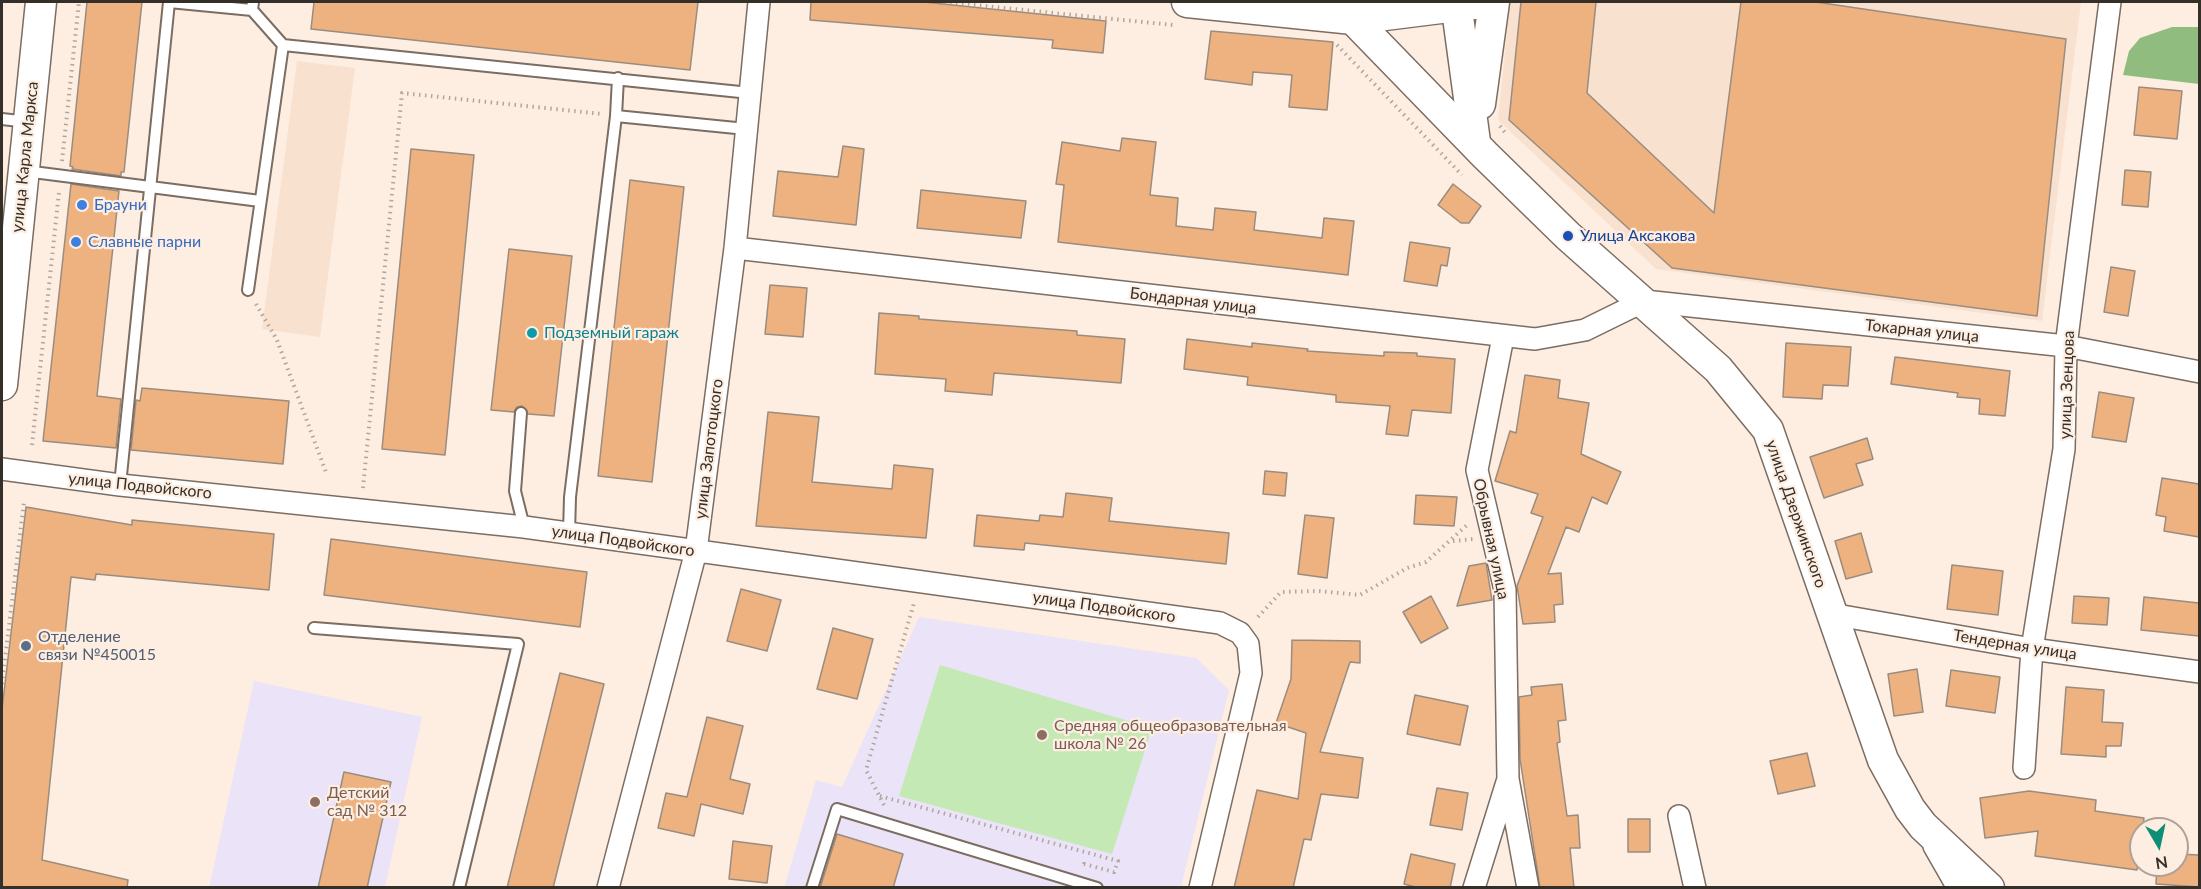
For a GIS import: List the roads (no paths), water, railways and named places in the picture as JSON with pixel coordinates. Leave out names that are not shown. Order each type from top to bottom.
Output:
[{"type":"street","name":"улица Карла Маркса","points":[[2,385],[23,171],[15,121],[41,2]]},
{"type":"street","name":"улица Запотоцкого","points":[[608,888],[696,551],[735,248],[759,2]]},
{"type":"street","points":[[1182,13],[1352,10],[1489,2]]},
{"type":"street","points":[[1475,142],[1494,2]]},
{"type":"street","name":"улица Зенцова","points":[[2024,768],[2032,649],[2064,450],[2066,346],[2110,2]]},
{"type":"street","points":[[1456,4],[1475,142]]},
{"type":"street","name":"улица Дзержинского","points":[[1352,10],[1475,142],[1568,236],[1718,369],[1768,430],[1883,760],[1910,809],[1923,826],[1989,888]]},
{"type":"street","name":"Бондарная улица","points":[[735,248],[1535,339],[1585,330],[1644,301]]},
{"type":"street","name":"Токарная улица","points":[[1644,301],[2066,346],[2199,372]]},
{"type":"street","name":"Обрывная улица","points":[[1503,337],[1477,470],[1505,590],[1508,779],[1528,888]]},
{"type":"street","name":"улица Подвойского","points":[[2,469],[120,485],[524,527],[1220,623],[1240,633],[1248,644],[1251,673],[1200,888]]},
{"type":"street","name":"Тендерная улица","points":[[1831,614],[2032,649],[2199,672]]},
{"type":"street","name":"Обрывная улица","points":[[1474,888],[1508,779]]},
{"type":"street","points":[[1680,816],[1695,888]]},
{"type":"street","points":[[1923,826],[1958,888]]},
{"type":"lane","points":[[120,485],[169,2],[253,6],[283,45],[248,290]]},
{"type":"lane","points":[[283,45],[750,93]]},
{"type":"lane","points":[[569,533],[570,497],[616,116],[618,78]]},
{"type":"lane","points":[[616,116],[746,129]]},
{"type":"lane","points":[[23,171],[260,201]]},
{"type":"lane","points":[[521,413],[515,491],[524,527]]},
{"type":"lane","points":[[314,628],[518,644],[459,888]]},
{"type":"lane","points":[[812,888],[837,809],[1097,888]]},
{"type":"place","name":"Брауни","points":[[82,205]]},
{"type":"place","name":"Улица Аксакова","points":[[1568,236]]},
{"type":"place","name":"Славные парни","points":[[76,242]]},
{"type":"place","name":"Подземный гараж","points":[[532,333]]},
{"type":"place","name":"Отделение связи №450015","points":[[26,646]]},
{"type":"place","name":"Средняя общеобразовательная школа № 26","points":[[1042,735]]},
{"type":"place","name":"Детский сад № 312","points":[[315,802]]}]
